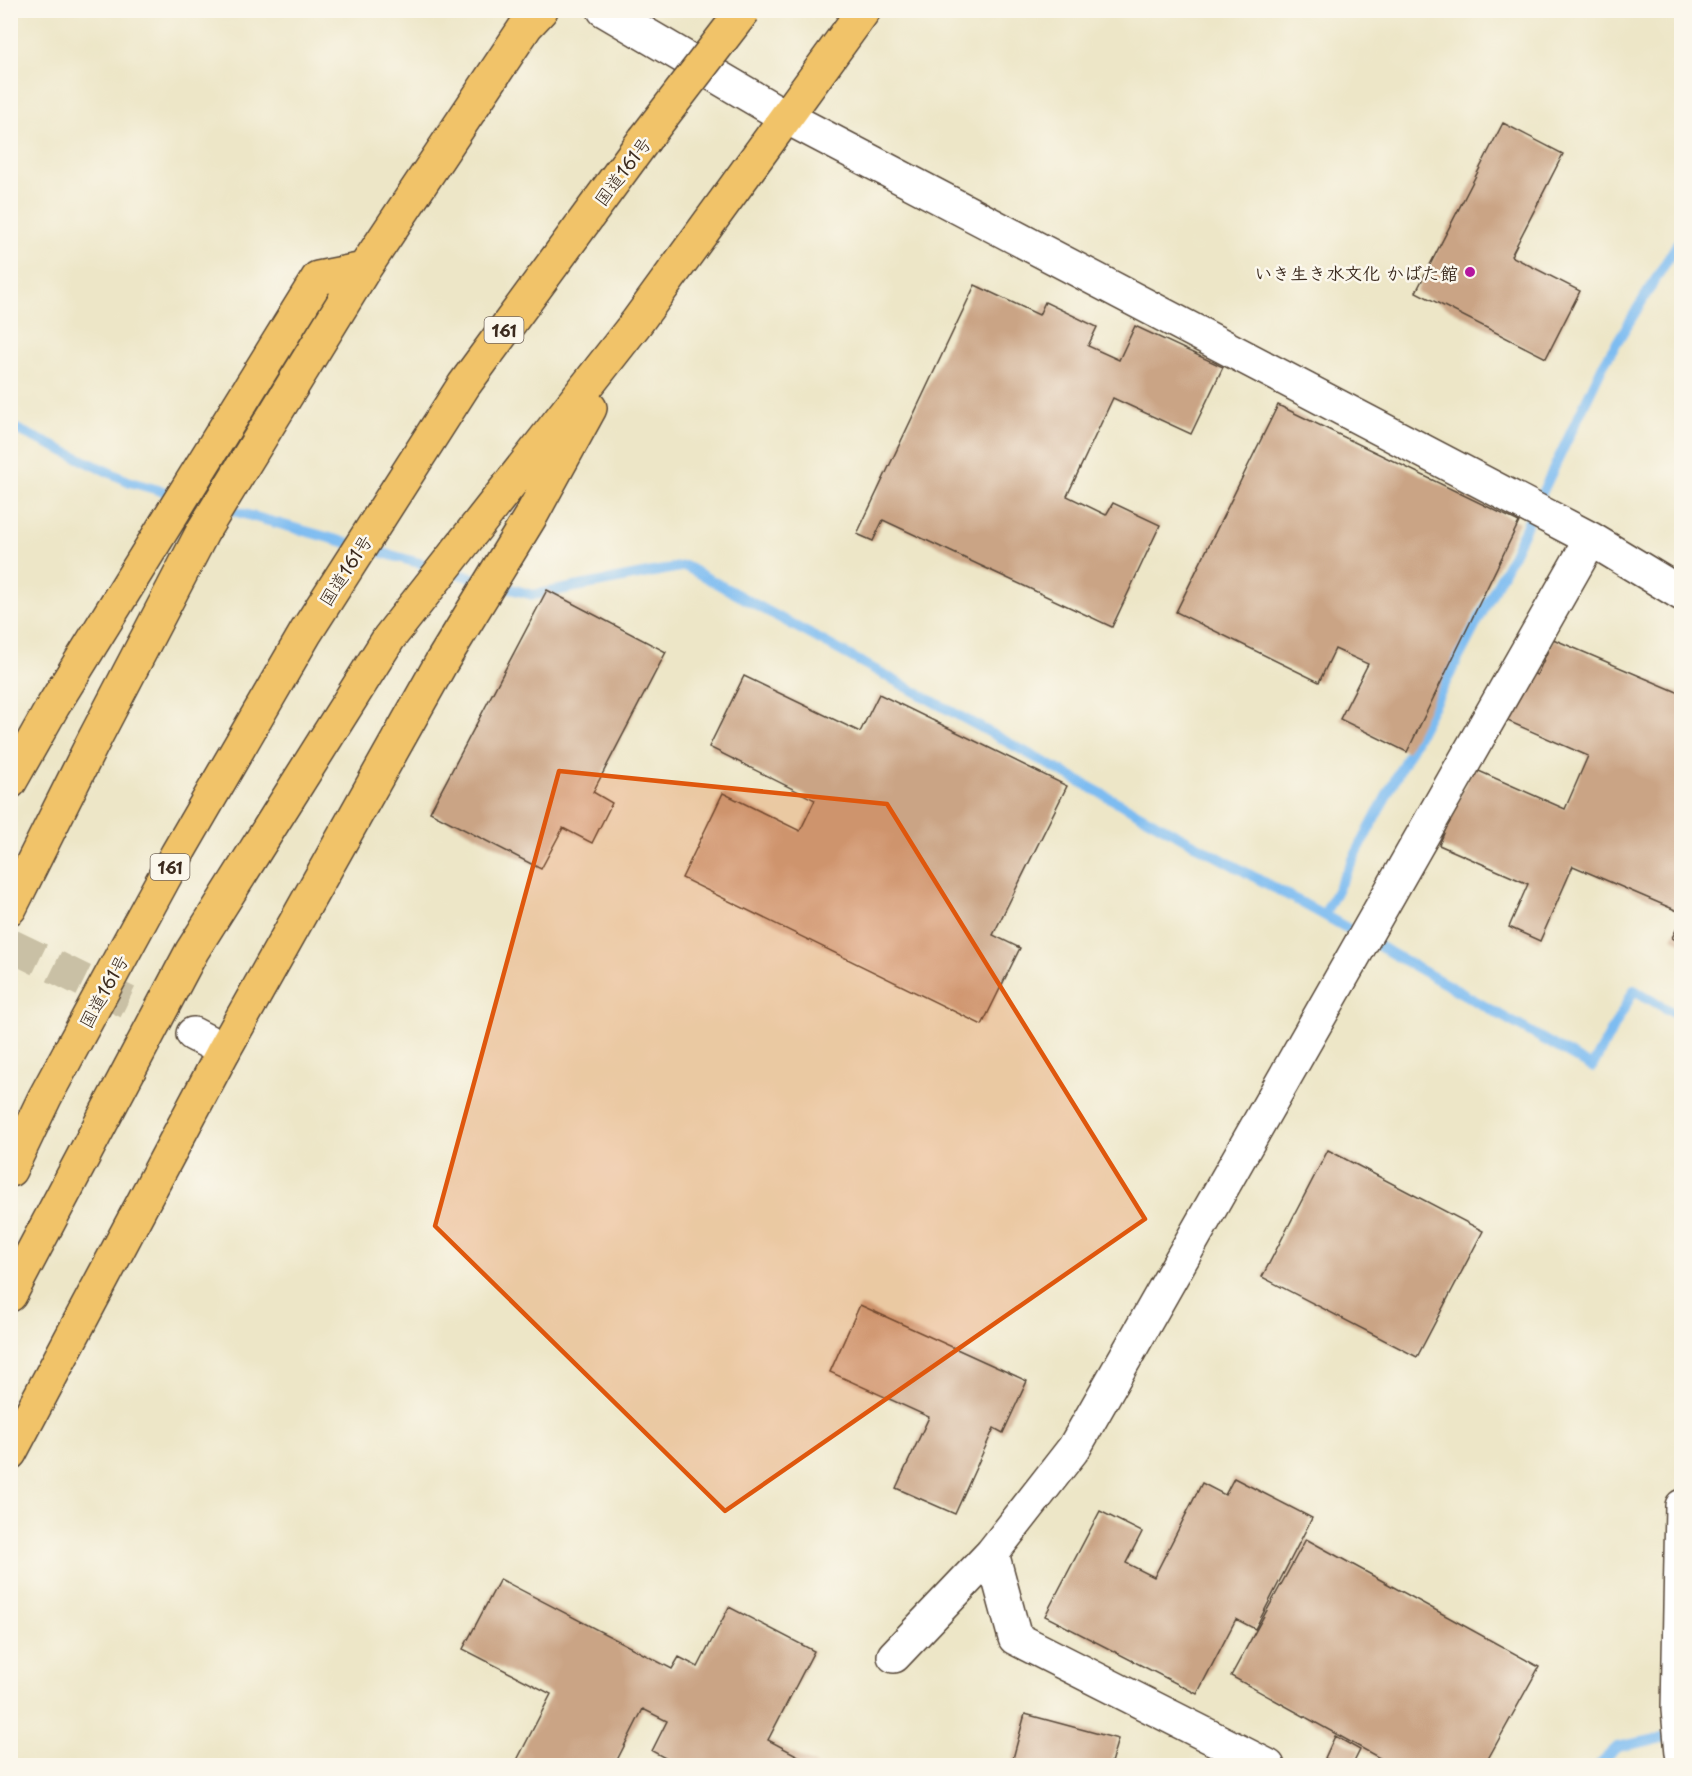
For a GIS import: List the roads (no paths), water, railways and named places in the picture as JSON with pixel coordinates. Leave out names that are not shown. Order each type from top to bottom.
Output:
[{"type":"highway","points":[[10,908],[95,738],[203,531],[364,269],[526,26],[541,10]]},
{"type":"highway","name":"国道161号","points":[[10,1170],[45,1097],[177,854],[344,571],[464,385],[644,140],[744,10]]},
{"type":"highway","points":[[10,1295],[192,951],[390,638],[637,322],[864,10]]},
{"type":"highway","points":[[10,782],[53,706],[318,278],[364,269]]},
{"type":"highway","points":[[10,1453],[224,1050],[441,663],[532,514],[637,322]]},
{"type":"street","points":[[604,10],[786,117],[1591,539],[1682,594]]},
{"type":"street","points":[[894,1656],[992,1553],[1074,1448],[1591,539]]},
{"type":"street","points":[[193,1034],[224,1050]]},
{"type":"street","points":[[1682,1506],[1678,1710],[1682,1753]]},
{"type":"street","points":[[992,1553],[1015,1638],[1268,1766]]},
{"type":"waterway","points":[[1324,915],[1513,554],[1603,365],[1682,236]]},
{"type":"waterway","points":[[10,426],[130,482],[533,595],[685,566],[1324,915],[1592,1067],[1634,990],[1682,1018]]},
{"type":"waterway","points":[[1597,1766],[1617,1747],[1678,1735]]},
{"type":"tunnel","points":[[10,945],[193,1034]]},
{"type":"place","name":"いき生き水文化 かばた館","points":[[1470,272]]}]
